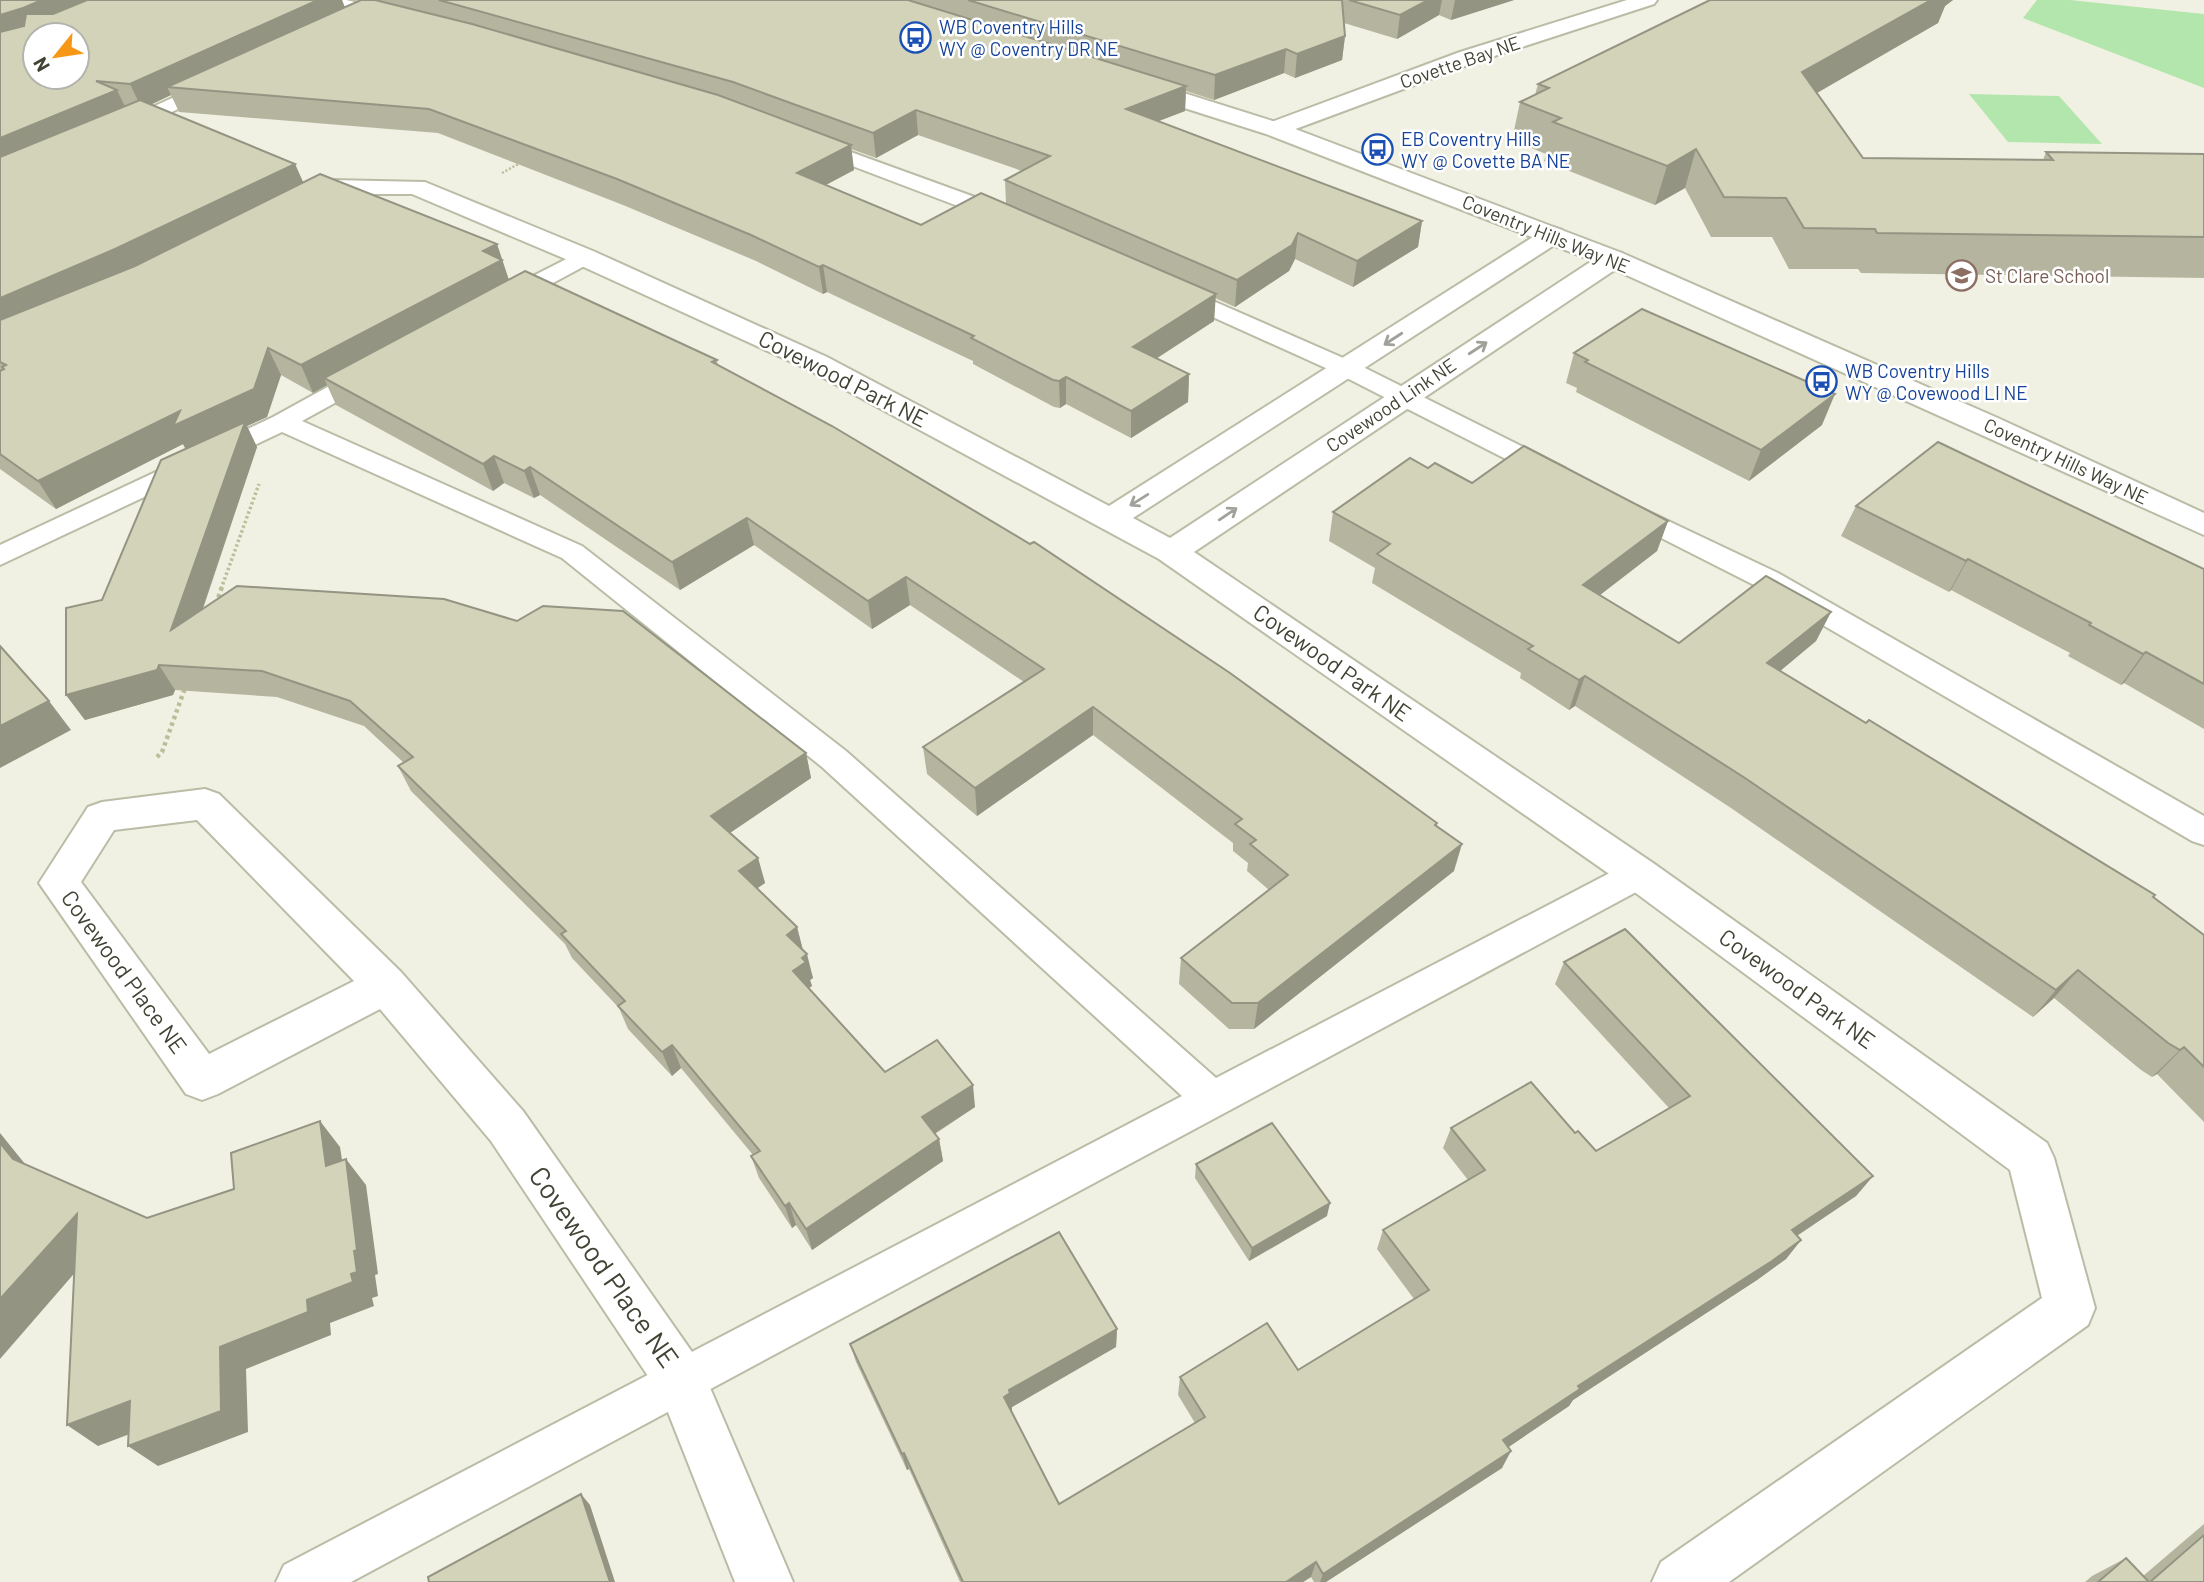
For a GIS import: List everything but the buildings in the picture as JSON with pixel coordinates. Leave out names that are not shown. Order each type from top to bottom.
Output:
[{"type":"street","name":"Covette Bay NE","points":[[1274,128],[1468,57],[1647,0]]},
{"type":"street","name":"Coventry Hills Way NE","points":[[1116,79],[1274,128],[1613,259],[1989,425],[2204,525]]},
{"type":"street","name":"Covewood Park NE","points":[[283,212],[331,187],[416,187],[584,257],[817,363],[1171,552],[1639,874],[2031,1158],[2070,1308],[1681,1582]]},
{"type":"street","points":[[1110,519],[1348,369],[1553,235]]},
{"type":"street","name":"Covewood Link NE","points":[[1171,552],[1613,259]]},
{"type":"street","name":"Covewood Place NE","points":[[386,985],[202,1080],[59,883],[102,817],[205,804],[386,985],[507,1126],[681,1380],[764,1582]]},
{"type":"lane","points":[[324,0],[411,21]]},
{"type":"lane","points":[[349,22],[374,11]]},
{"type":"lane","points":[[103,136],[239,74]]},
{"type":"lane","points":[[793,136],[1033,227]]},
{"type":"lane","points":[[487,310],[584,257]]},
{"type":"lane","points":[[1147,278],[1348,369],[1583,488]]},
{"type":"lane","points":[[0,556],[282,422],[390,363]]},
{"type":"lane","points":[[282,422],[572,552],[834,759],[1212,1099]]},
{"type":"lane","points":[[1608,500],[1768,580],[2204,832]]},
{"type":"lane","points":[[301,1582],[1639,874]]},
{"type":"path","points":[[494,177],[529,158]]},
{"type":"path","points":[[214,609],[282,422]]},
{"type":"path","points":[[102,817],[162,752],[185,687]]},
{"type":"green space","points":[[2037,0],[2070,0],[2204,14],[2204,88],[2023,18]]},
{"type":"green space","points":[[1969,94],[2059,96],[2102,144],[2008,142]]},
{"type":"place","name":"WB Coventry Hills WY @ Coventry DR NE","points":[[916,38]]},
{"type":"place","name":"EB Coventry Hills WY @ Covette BA NE","points":[[1378,150]]},
{"type":"place","name":"St Clare School","points":[[1962,276]]},
{"type":"place","name":"WB Coventry Hills WY @ Covewood LI NE","points":[[1822,382]]}]
